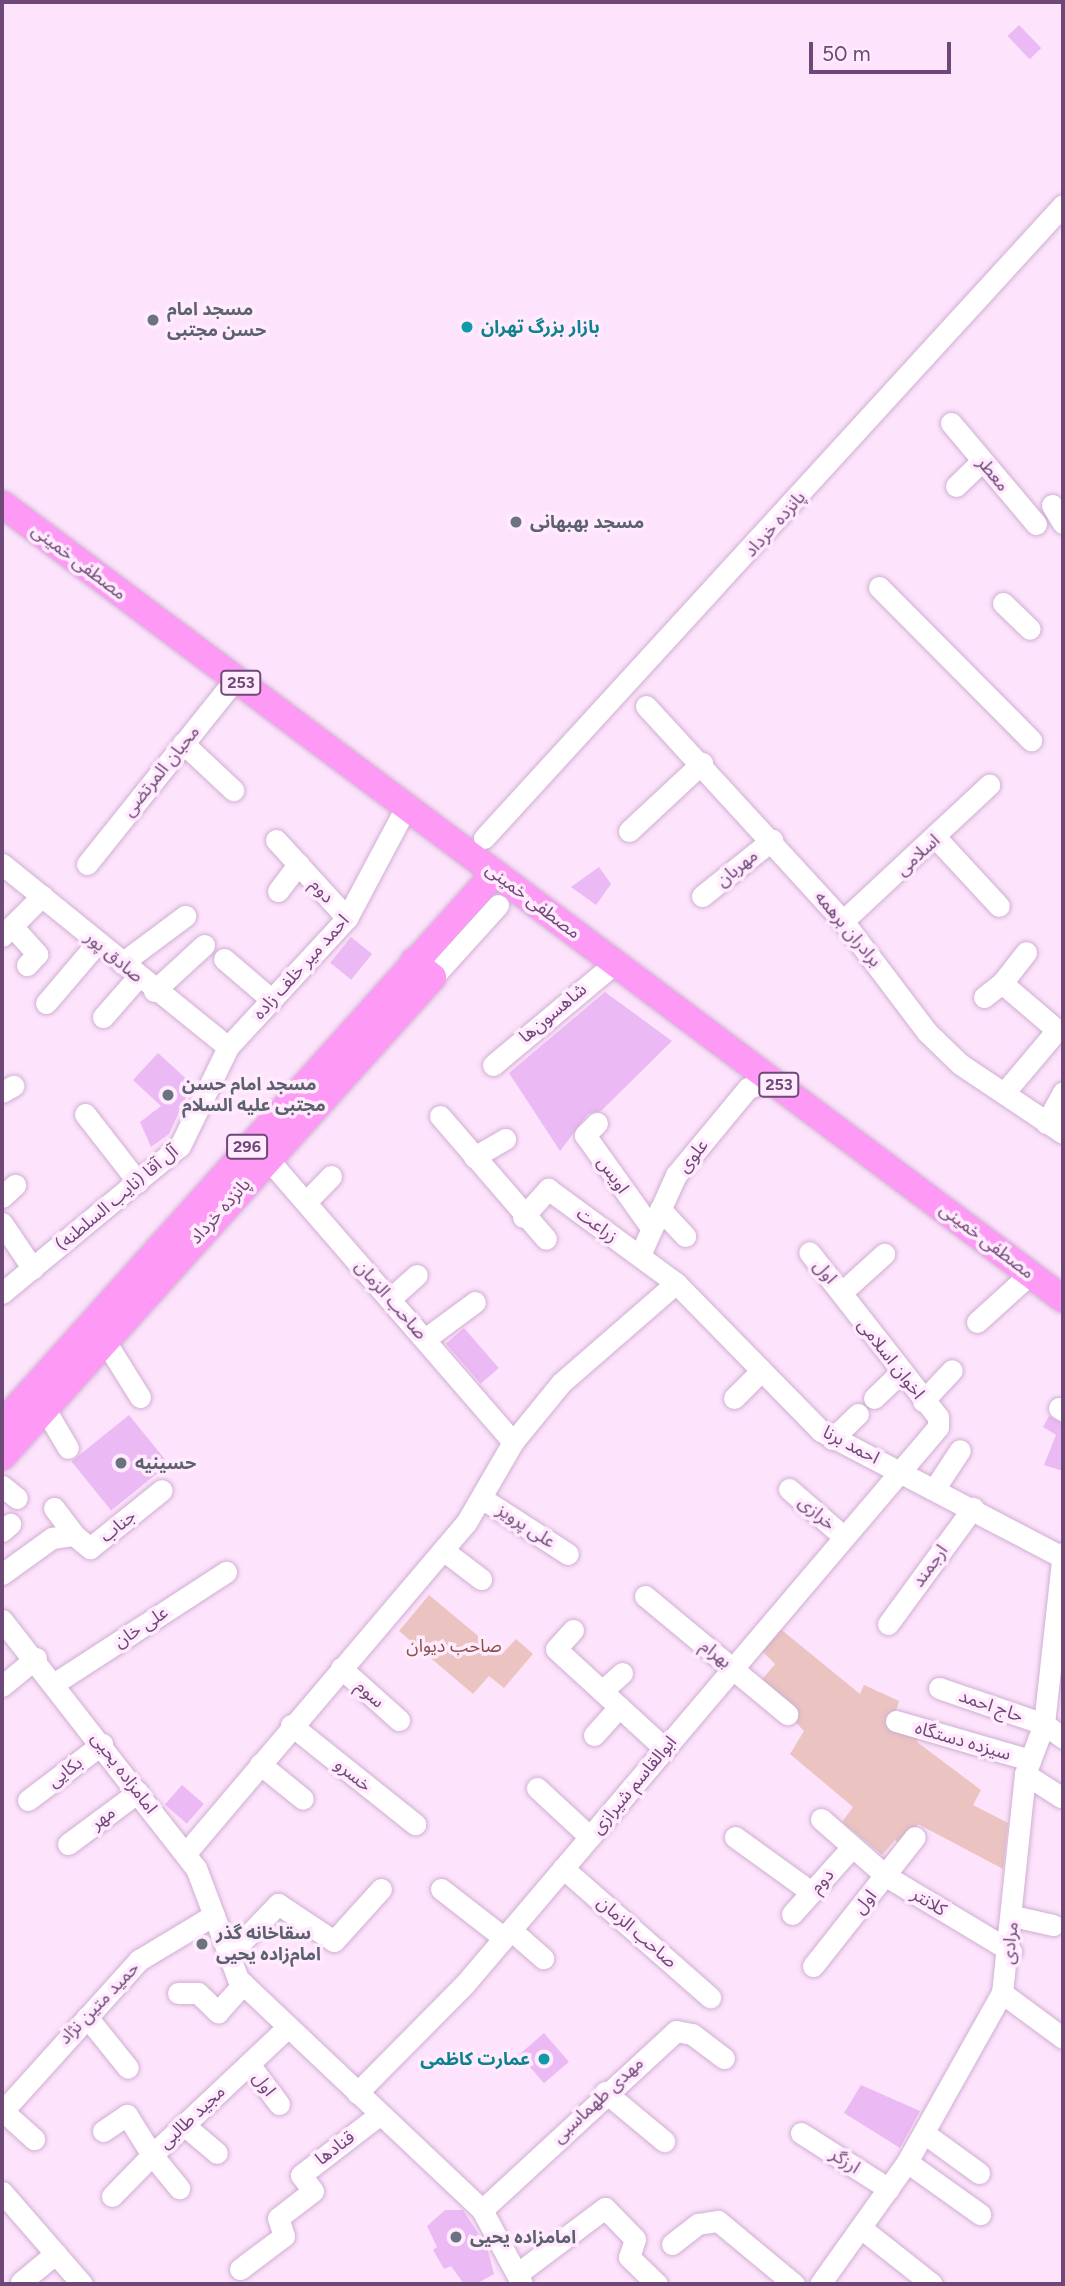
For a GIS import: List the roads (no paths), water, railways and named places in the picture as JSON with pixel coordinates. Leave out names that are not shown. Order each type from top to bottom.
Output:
[{"type":"main road","name":"مصطفی خمینی","points":[[2,505],[1063,1298]]},
{"type":"main road","name":"پانزده خرداد","points":[[2,1424],[267,1158],[423,970],[495,873]]},
{"type":"main road","name":"پانزده خرداد","points":[[2,1457],[105,1341],[128,1299],[423,970]]},
{"type":"street","name":"پانزده خرداد","points":[[484,838],[1063,205]]},
{"type":"street","name":"معطر","points":[[951,423],[1036,524]]},
{"type":"street","points":[[956,486],[982,461]]},
{"type":"street","points":[[879,587],[1031,740]]},
{"type":"street","points":[[1003,603],[1030,629]]},
{"type":"street","name":"محبان المرتضی","points":[[87,864],[235,679]]},
{"type":"street","name":"برادران برهمه","points":[[646,706],[702,763],[843,921],[927,1032],[1003,1093],[1055,1128]]},
{"type":"street","points":[[183,743],[233,790]]},
{"type":"street","points":[[629,831],[702,763]]},
{"type":"street","name":"اسلامی","points":[[843,921],[937,839],[989,785]]},
{"type":"street","name":"احمد میر خلف زاده","points":[[228,1047],[347,918],[406,807]]},
{"type":"street","name":"دوم","points":[[276,839],[347,918]]},
{"type":"street","points":[[937,839],[999,906]]},
{"type":"street","name":"مهربان","points":[[702,896],[772,840]]},
{"type":"street","name":"صادق پور","points":[[2,864],[146,984],[228,1047]]},
{"type":"street","name":"دوم","points":[[278,891],[298,864]]},
{"type":"street","points":[[26,965],[37,954],[7,931],[42,896]]},
{"type":"street","name":"پانزده خرداد","points":[[423,970],[498,905]]},
{"type":"street","points":[[122,963],[185,916]]},
{"type":"street","points":[[46,1003],[97,943]]},
{"type":"street","points":[[103,1017],[204,945]]},
{"type":"street","points":[[984,997],[1002,983],[1026,951]]},
{"type":"street","points":[[224,958],[272,1000]]},
{"type":"street","name":"شاهسون‌ها","points":[[493,1065],[615,963]]},
{"type":"street","points":[[1002,983],[1057,1030],[1003,1093]]},
{"type":"street","name":"آل آقا (نایب السلطنه)","points":[[2,1293],[180,1146],[228,1047]]},
{"type":"street","name":"علوی","points":[[640,1255],[676,1175],[748,1088],[772,1080]]},
{"type":"street","points":[[1055,1128],[1063,1092]]},
{"type":"street","points":[[85,1114],[138,1182]]},
{"type":"street","points":[[440,1116],[523,1217],[546,1238]]},
{"type":"street","name":"اویس","points":[[597,1123],[585,1135],[656,1219]]},
{"type":"street","points":[[474,1157],[505,1139]]},
{"type":"street","name":"صاحب الزمان","points":[[267,1158],[513,1442]]},
{"type":"street","points":[[306,1202],[331,1177]]},
{"type":"street","name":"زراعت","points":[[523,1217],[548,1189],[676,1283]]},
{"type":"street","points":[[656,1219],[685,1236]]},
{"type":"street","points":[[2,1223],[33,1269]]},
{"type":"street","name":"اول","points":[[809,1252],[842,1292]]},
{"type":"street","points":[[842,1292],[884,1254]]},
{"type":"street","points":[[977,1322],[1030,1274]]},
{"type":"street","points":[[390,1299],[417,1275]]},
{"type":"street","points":[[185,1854],[443,1550],[483,1499],[513,1442],[599,1345],[676,1283]]},
{"type":"street","name":"احمد برنا","points":[[676,1283],[761,1371],[832,1439],[904,1471],[1063,1555]]},
{"type":"street","name":"اخوان اسلامی","points":[[842,1292],[900,1374],[940,1422],[904,1471]]},
{"type":"street","points":[[425,1339],[475,1303]]},
{"type":"street","points":[[105,1341],[140,1397]]},
{"type":"street","points":[[922,1401],[952,1370]]},
{"type":"street","points":[[734,1398],[761,1371]]},
{"type":"street","points":[[874,1398],[900,1374]]},
{"type":"street","points":[[45,1409],[68,1448]]},
{"type":"street","points":[[832,1439],[858,1413]]},
{"type":"street","points":[[935,1488],[960,1450]]},
{"type":"street","name":"ابوالقاسم شیرازی","points":[[357,2092],[507,1934],[844,1536],[904,1471]]},
{"type":"street","name":"خرازی","points":[[789,1489],[844,1536]]},
{"type":"street","name":"جناب","points":[[2,1574],[52,1538],[74,1535],[90,1548],[162,1490]]},
{"type":"street","name":"علی پرویز","points":[[483,1499],[568,1554]]},
{"type":"street","points":[[54,1508],[74,1535]]},
{"type":"street","name":"ارجمند","points":[[888,1624],[973,1508]]},
{"type":"street","points":[[443,1550],[481,1579]]},
{"type":"street","name":"مرادی","points":[[820,2284],[907,2162],[1002,1993],[1012,1951],[1028,1767],[1044,1724],[1058,1662],[1063,1555]]},
{"type":"street","name":"علی خان","points":[[55,1683],[226,1572]]},
{"type":"street","name":"بهرام","points":[[645,1596],[787,1714]]},
{"type":"street","name":"امامزاده یحیی","points":[[2,1620],[36,1658],[185,1854],[243,1984],[482,2210],[519,2279]]},
{"type":"street","points":[[573,1630],[556,1649],[665,1749]]},
{"type":"street","points":[[2,1686],[36,1658]]},
{"type":"street","name":"سوم","points":[[341,1668],[399,1720]]},
{"type":"street","points":[[602,1691],[622,1673]]},
{"type":"street","name":"حاج احمد","points":[[939,1688],[1044,1724],[1063,1738]]},
{"type":"street","points":[[594,1735],[619,1707]]},
{"type":"street","name":"سیزده دستگاه","points":[[896,1721],[1028,1767],[1061,1797]]},
{"type":"street","name":"خسرو","points":[[291,1726],[415,1824]]},
{"type":"street","name":"بکایی","points":[[28,1800],[102,1744]]},
{"type":"street","points":[[260,1764],[303,1799]]},
{"type":"street","points":[[537,1788],[590,1837]]},
{"type":"street","name":"مهر","points":[[68,1844],[138,1792]]},
{"type":"street","name":"کلانتر","points":[[821,1819],[886,1876],[1012,1951]]},
{"type":"street","points":[[736,1837],[811,1892]]},
{"type":"street","name":"اول","points":[[813,1966],[915,1837]]},
{"type":"street","name":"دوم","points":[[792,1914],[852,1847]]},
{"type":"street","name":"صاحب الزمان","points":[[563,1868],[710,1997]]},
{"type":"street","points":[[229,1955],[278,1904],[334,1941],[381,1889]]},
{"type":"street","points":[[441,1889],[543,1958]]},
{"type":"street","name":"حمید متین نژاد","points":[[2,2111],[139,1960],[214,1914]]},
{"type":"street","points":[[1013,1916],[1053,1925]]},
{"type":"street","points":[[178,1993],[198,1993],[218,2012],[243,1984]]},
{"type":"street","points":[[1002,1993],[1063,2038]]},
{"type":"street","points":[[88,2017],[128,2068]]},
{"type":"street","name":"مجید طالبی","points":[[103,2132],[127,2115],[152,2155],[288,2027]]},
{"type":"street","name":"مهدی طهماسبی","points":[[482,2210],[605,2092],[676,2031],[692,2034],[724,2058]]},
{"type":"street","name":"اول","points":[[249,2064],[279,2104]]},
{"type":"street","points":[[605,2092],[664,2141]]},
{"type":"street","points":[[2,2111],[34,2139]]},
{"type":"street","name":"قنادها","points":[[240,2269],[284,2236],[278,2218],[313,2191],[300,2175],[379,2115]]},
{"type":"street","points":[[184,2124],[217,2153]]},
{"type":"street","name":"ارزگر","points":[[801,2133],[889,2189]]},
{"type":"street","points":[[924,2133],[979,2173]]},
{"type":"street","points":[[112,2196],[152,2155],[179,2188]]},
{"type":"street","points":[[907,2162],[980,2214]]},
{"type":"street","points":[[2,2192],[81,2284]]},
{"type":"street","points":[[519,2279],[605,2208],[635,2239],[629,2257],[657,2284]]},
{"type":"street","points":[[672,2245],[698,2224],[718,2221],[794,2284]]},
{"type":"street","points":[[861,2228],[932,2284]]},
{"type":"street","points":[[21,2283],[55,2253]]},
{"type":"place","name":"مسجد امام حسن مجتبی","points":[[153,320]]},
{"type":"place","name":"بازار بزرگ تهران","points":[[467,327]]},
{"type":"place","name":"مسجد بهبهانی","points":[[516,522]]},
{"type":"place","name":"مسجد امام حسن مجتبی علیه السلام","points":[[168,1095]]},
{"type":"place","name":"حسینیه","points":[[121,1463]]},
{"type":"place","name":"سقاخانه گذر امام‌زاده یحیی","points":[[202,1944]]},
{"type":"place","name":"عمارت کاظمی","points":[[544,2059]]},
{"type":"place","name":"امامزاده یحیی","points":[[456,2237]]},
{"type":"park label","name":"صاحب دیوان","points":[[454,1646]]}]
